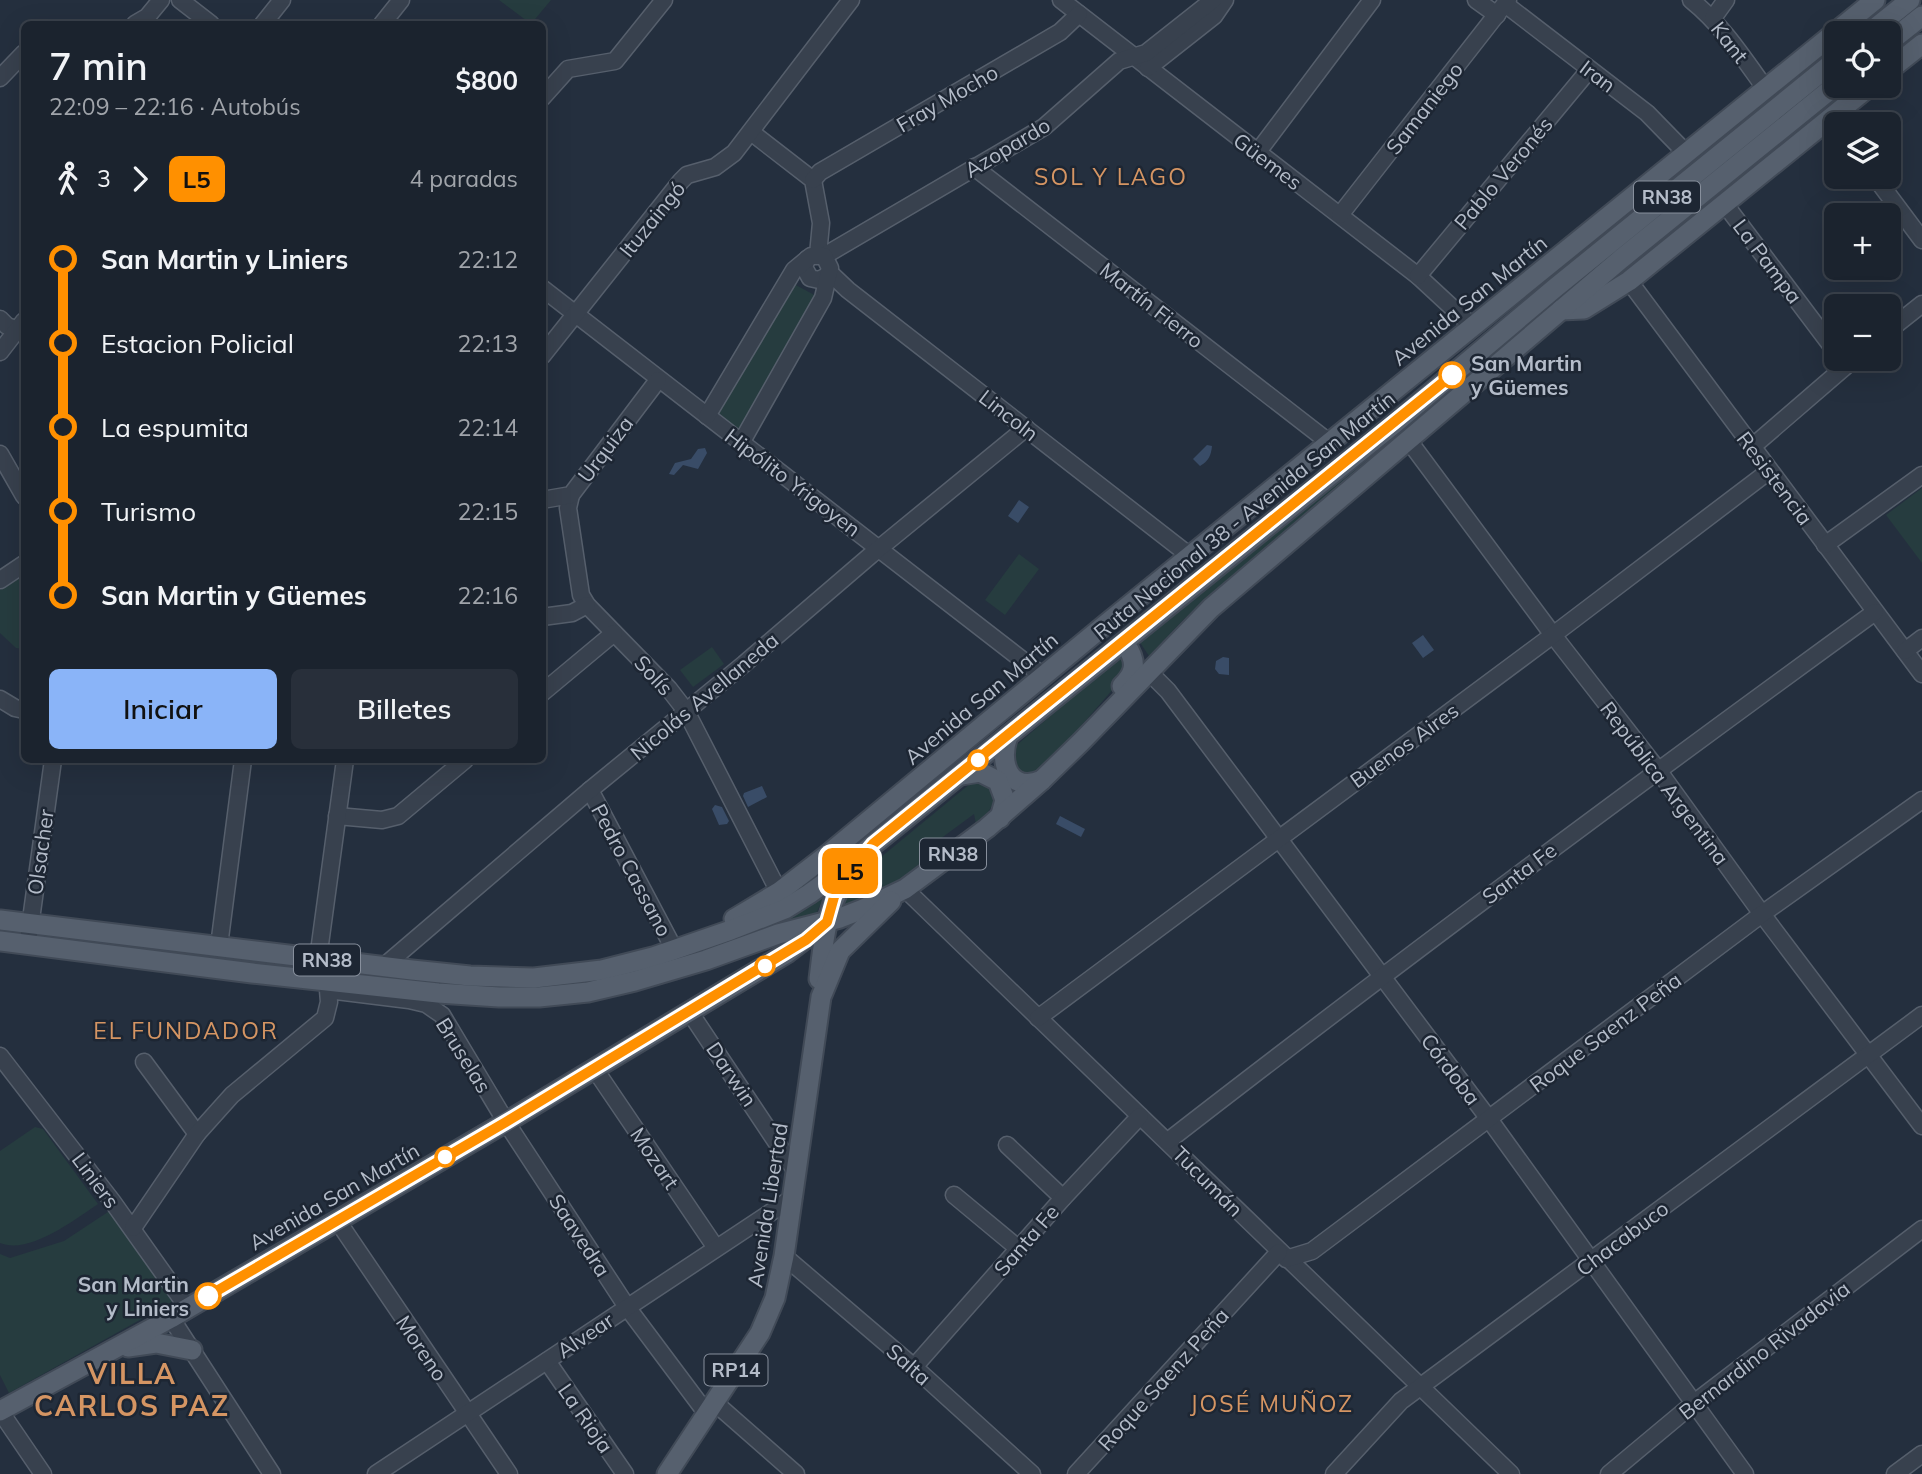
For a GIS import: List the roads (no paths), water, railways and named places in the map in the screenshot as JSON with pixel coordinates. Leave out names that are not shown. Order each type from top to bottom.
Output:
[{"type":"main road","name":"Avenida San Martín","points":[[694,943],[779,891],[888,805],[1106,624],[1875,0]]},
{"type":"main road","points":[[1884,21],[1910,0]]},
{"type":"main road","points":[[1901,33],[1922,16]]},
{"type":"main road","points":[[1901,61],[1922,44]]},
{"type":"main road","name":"Ruta Nacional 38 - Avenida San Martín","points":[[383,967],[470,976],[534,978],[592,972],[653,957],[785,909],[833,877],[1008,736],[1126,646],[1186,591],[1395,423],[1824,70]]},
{"type":"main road","points":[[1764,118],[1765,88],[1798,91]]},
{"type":"main road","name":"RN38","points":[[0,941],[438,993],[499,998],[539,997],[603,989],[706,960],[778,934],[851,914],[905,889],[1000,818],[1042,780],[1211,608],[1561,310],[1824,94]]},
{"type":"main road","points":[[1843,112],[1858,98]]},
{"type":"main road","points":[[1817,100],[1827,112]]},
{"type":"main road","points":[[1561,310],[1584,309],[1629,281],[1724,203],[1824,128]]},
{"type":"main road","points":[[1691,149],[1729,147]]},
{"type":"main road","points":[[1711,186],[1724,203]]},
{"type":"main road","points":[[1472,326],[1499,336],[1512,352]]},
{"type":"main road","points":[[1379,402],[1409,441]]},
{"type":"main road","points":[[1313,457],[1316,486]]},
{"type":"main road","points":[[1186,591],[1191,555],[1233,553]]},
{"type":"main road","points":[[1106,624],[1148,671]]},
{"type":"main road","points":[[1081,742],[1095,715],[1133,672],[1134,660],[1126,646]]},
{"type":"main road","points":[[972,736],[987,753]]},
{"type":"main road","points":[[1008,736],[1003,754],[1009,773],[1014,779],[1026,784],[1042,780]]},
{"type":"main road","points":[[957,777],[980,772],[998,781],[1005,800],[1000,818]]},
{"type":"main road","points":[[888,805],[901,822]]},
{"type":"main road","name":"RP14","points":[[827,922],[834,897],[844,878],[873,844]]},
{"type":"main road","name":"Avenida Libertad","points":[[820,988],[839,951],[905,889]]},
{"type":"main road","name":"RN38","points":[[0,920],[383,967]]},
{"type":"main road","name":"Avenida San Martín","points":[[0,1411],[180,1313],[506,1122],[787,953],[827,922]]},
{"type":"main road","name":"Avenida Libertad","points":[[667,1474],[765,1324],[775,1297],[794,1197],[827,922]]},
{"type":"main road","points":[[119,956],[151,950],[210,957],[215,956],[219,946]]},
{"type":"main road","points":[[787,953],[802,954],[813,961],[820,988]]},
{"type":"main road","points":[[706,960],[714,968],[722,991]]},
{"type":"main road","points":[[280,975],[310,969],[364,975],[383,967]]},
{"type":"main road","points":[[252,973],[258,979],[328,990]]},
{"type":"main road","points":[[110,1351],[156,1343],[192,1350]]},
{"type":"street","points":[[141,21],[148,17],[161,0]]},
{"type":"street","points":[[180,0],[207,21]]},
{"type":"street","points":[[265,21],[282,0]]},
{"type":"street","points":[[384,21],[401,0]]},
{"type":"street","points":[[546,94],[568,69],[605,64],[620,57],[664,0]]},
{"type":"street","name":"Ituzaingó","points":[[546,351],[681,181],[687,175],[721,164],[734,153],[850,0]]},
{"type":"street","name":"Güemes","points":[[1061,0],[1418,276],[1472,326]]},
{"type":"street","name":"Azopardo","points":[[707,416],[794,270],[821,263],[974,167],[1044,127],[1119,61],[1146,53],[1213,0]]},
{"type":"street","points":[[1148,68],[1214,16],[1225,0]]},
{"type":"street","points":[[1256,153],[1373,0]]},
{"type":"street","name":"Iran","points":[[1476,0],[1503,6],[1691,149]]},
{"type":"street","name":"Kant","points":[[1691,0],[1713,18],[1765,88]]},
{"type":"street","points":[[1713,18],[1726,0]]},
{"type":"street","name":"Samaniego","points":[[1340,215],[1503,6]]},
{"type":"street","name":"Fray Mocho","points":[[813,180],[821,172],[1060,32],[1079,14]]},
{"type":"street","points":[[0,78],[21,56]]},
{"type":"street","name":"Pablo Veronés","points":[[1418,276],[1589,70]]},
{"type":"street","points":[[741,443],[823,298],[821,223],[813,180],[751,132]]},
{"type":"street","name":"Martín Fierro","points":[[974,167],[1329,443]]},
{"type":"street","points":[[1884,189],[1922,240]]},
{"type":"street","name":"La Pampa","points":[[1724,203],[1824,336]]},
{"type":"street","name":"Lincoln","points":[[821,263],[848,290],[1191,555]]},
{"type":"street","name":"Resistencia","points":[[1629,281],[1922,674]]},
{"type":"street","name":"Hipólito Yrigoyen","points":[[546,291],[1043,676]]},
{"type":"street","points":[[1901,321],[1922,304]]},
{"type":"street","points":[[0,318],[7,326],[21,328]]},
{"type":"street","points":[[0,352],[21,329]]},
{"type":"street","points":[[1752,447],[1836,371]]},
{"type":"street","name":"Urquiza","points":[[546,499],[570,495],[658,380]]},
{"type":"street","name":"Nicolás Avellaneda","points":[[383,967],[590,790],[1026,428]]},
{"type":"street","name":"República Argentina","points":[[1409,441],[1553,635],[1658,769],[1762,914],[1922,1126]]},
{"type":"street","points":[[0,454],[21,491]]},
{"type":"street","name":"Buenos Aires","points":[[1038,1018],[1769,471]]},
{"type":"street","points":[[1825,545],[1922,475]]},
{"type":"street","name":"Solís","points":[[570,495],[568,508],[578,586],[587,605],[669,689],[685,711],[779,891]]},
{"type":"street","points":[[0,580],[21,566]]},
{"type":"street","points":[[546,616],[572,613],[587,605]]},
{"type":"street","name":"Santa Fe","points":[[1168,1140],[1381,975],[1875,612]]},
{"type":"street","points":[[546,690],[614,633]]},
{"type":"street","points":[[1905,651],[1922,638]]},
{"type":"street","name":"Córdoba","points":[[1148,671],[1168,691],[1489,1119],[1745,1474]]},
{"type":"street","points":[[0,699],[21,709]]},
{"type":"street","name":"Olsacher","points":[[28,944],[53,763]]},
{"type":"street","points":[[219,946],[243,763]]},
{"type":"street","points":[[318,959],[345,763]]},
{"type":"street","points":[[337,816],[382,820],[398,816],[461,763]]},
{"type":"street","name":"Pedro Cassano","points":[[590,790],[674,949]]},
{"type":"street","name":"Roque Saenz Peña","points":[[1076,1474],[1282,1255],[1312,1251],[1762,914],[1922,800]]},
{"type":"street","name":"Tucumán","points":[[905,889],[1511,1474]]},
{"type":"street","points":[[132,1228],[197,1134],[232,1095],[325,1018],[329,1002],[328,990]]},
{"type":"street","name":"Bruselas","points":[[328,990],[409,1000],[434,1008],[442,1015],[506,1122]]},
{"type":"street","name":"Darwin","points":[[689,1011],[797,1173]]},
{"type":"street","name":"Chacabuco","points":[[1334,1474],[1401,1401],[1922,1014]]},
{"type":"street","name":"Liniers","points":[[0,1056],[132,1228],[180,1313],[192,1350],[272,1474]]},
{"type":"street","points":[[144,1062],[197,1134]]},
{"type":"street","name":"Mozart","points":[[594,1068],[716,1248]]},
{"type":"street","name":"Santa Fe","points":[[914,1367],[1063,1198],[1140,1116]]},
{"type":"street","name":"Saavedra","points":[[506,1122],[627,1307],[710,1408],[796,1474]]},
{"type":"street","points":[[1007,1145],[1063,1198]]},
{"type":"street","points":[[954,1195],[1019,1249]]},
{"type":"street","name":"Alvear","points":[[376,1474],[794,1197]]},
{"type":"street","name":"Moreno","points":[[337,1220],[509,1474]]},
{"type":"street","name":"Bernardino Rivadavia","points":[[1609,1474],[1694,1403],[1922,1229]]},
{"type":"street","name":"Salta","points":[[784,1256],[914,1367],[1032,1474]]},
{"type":"street","name":"La Rioja","points":[[547,1361],[625,1474]]},
{"type":"street","points":[[0,1411],[43,1474]]},
{"type":"street","points":[[1895,1474],[1922,1454]]},
{"type":"water","points":[[1207,445],[1212,446],[1210,455],[1200,466],[1193,459]]},
{"type":"water","points":[[705,448],[707,453],[698,469],[683,465],[674,475],[669,474],[675,463],[691,459],[698,449]]},
{"type":"water","points":[[1019,500],[1029,507],[1018,523],[1008,516]]},
{"type":"water","points":[[1423,635],[1434,650],[1423,658],[1412,643]]},
{"type":"water","points":[[1223,657],[1229,658],[1229,675],[1219,674],[1215,669],[1216,661]]},
{"type":"water","points":[[762,786],[767,797],[748,807],[744,793]]},
{"type":"water","points":[[715,805],[722,807],[729,821],[727,824],[719,825],[712,809]]},
{"type":"water","points":[[1060,816],[1085,829],[1081,837],[1056,824]]},
{"type":"place","name":"San Martin y Güemes","points":[[1452,375]]},
{"type":"place","name":"San Martin y Liniers","points":[[208,1296]]},
{"type":"district","name":"SOL Y LAGO","points":[[1111,176]]},
{"type":"district","name":"EL FUNDADOR","points":[[186,1030]]},
{"type":"district","name":"VILLA CARLOS PAZ","points":[[132,1389]]},
{"type":"district","name":"JOSÉ MUÑOZ","points":[[1272,1403]]}]
